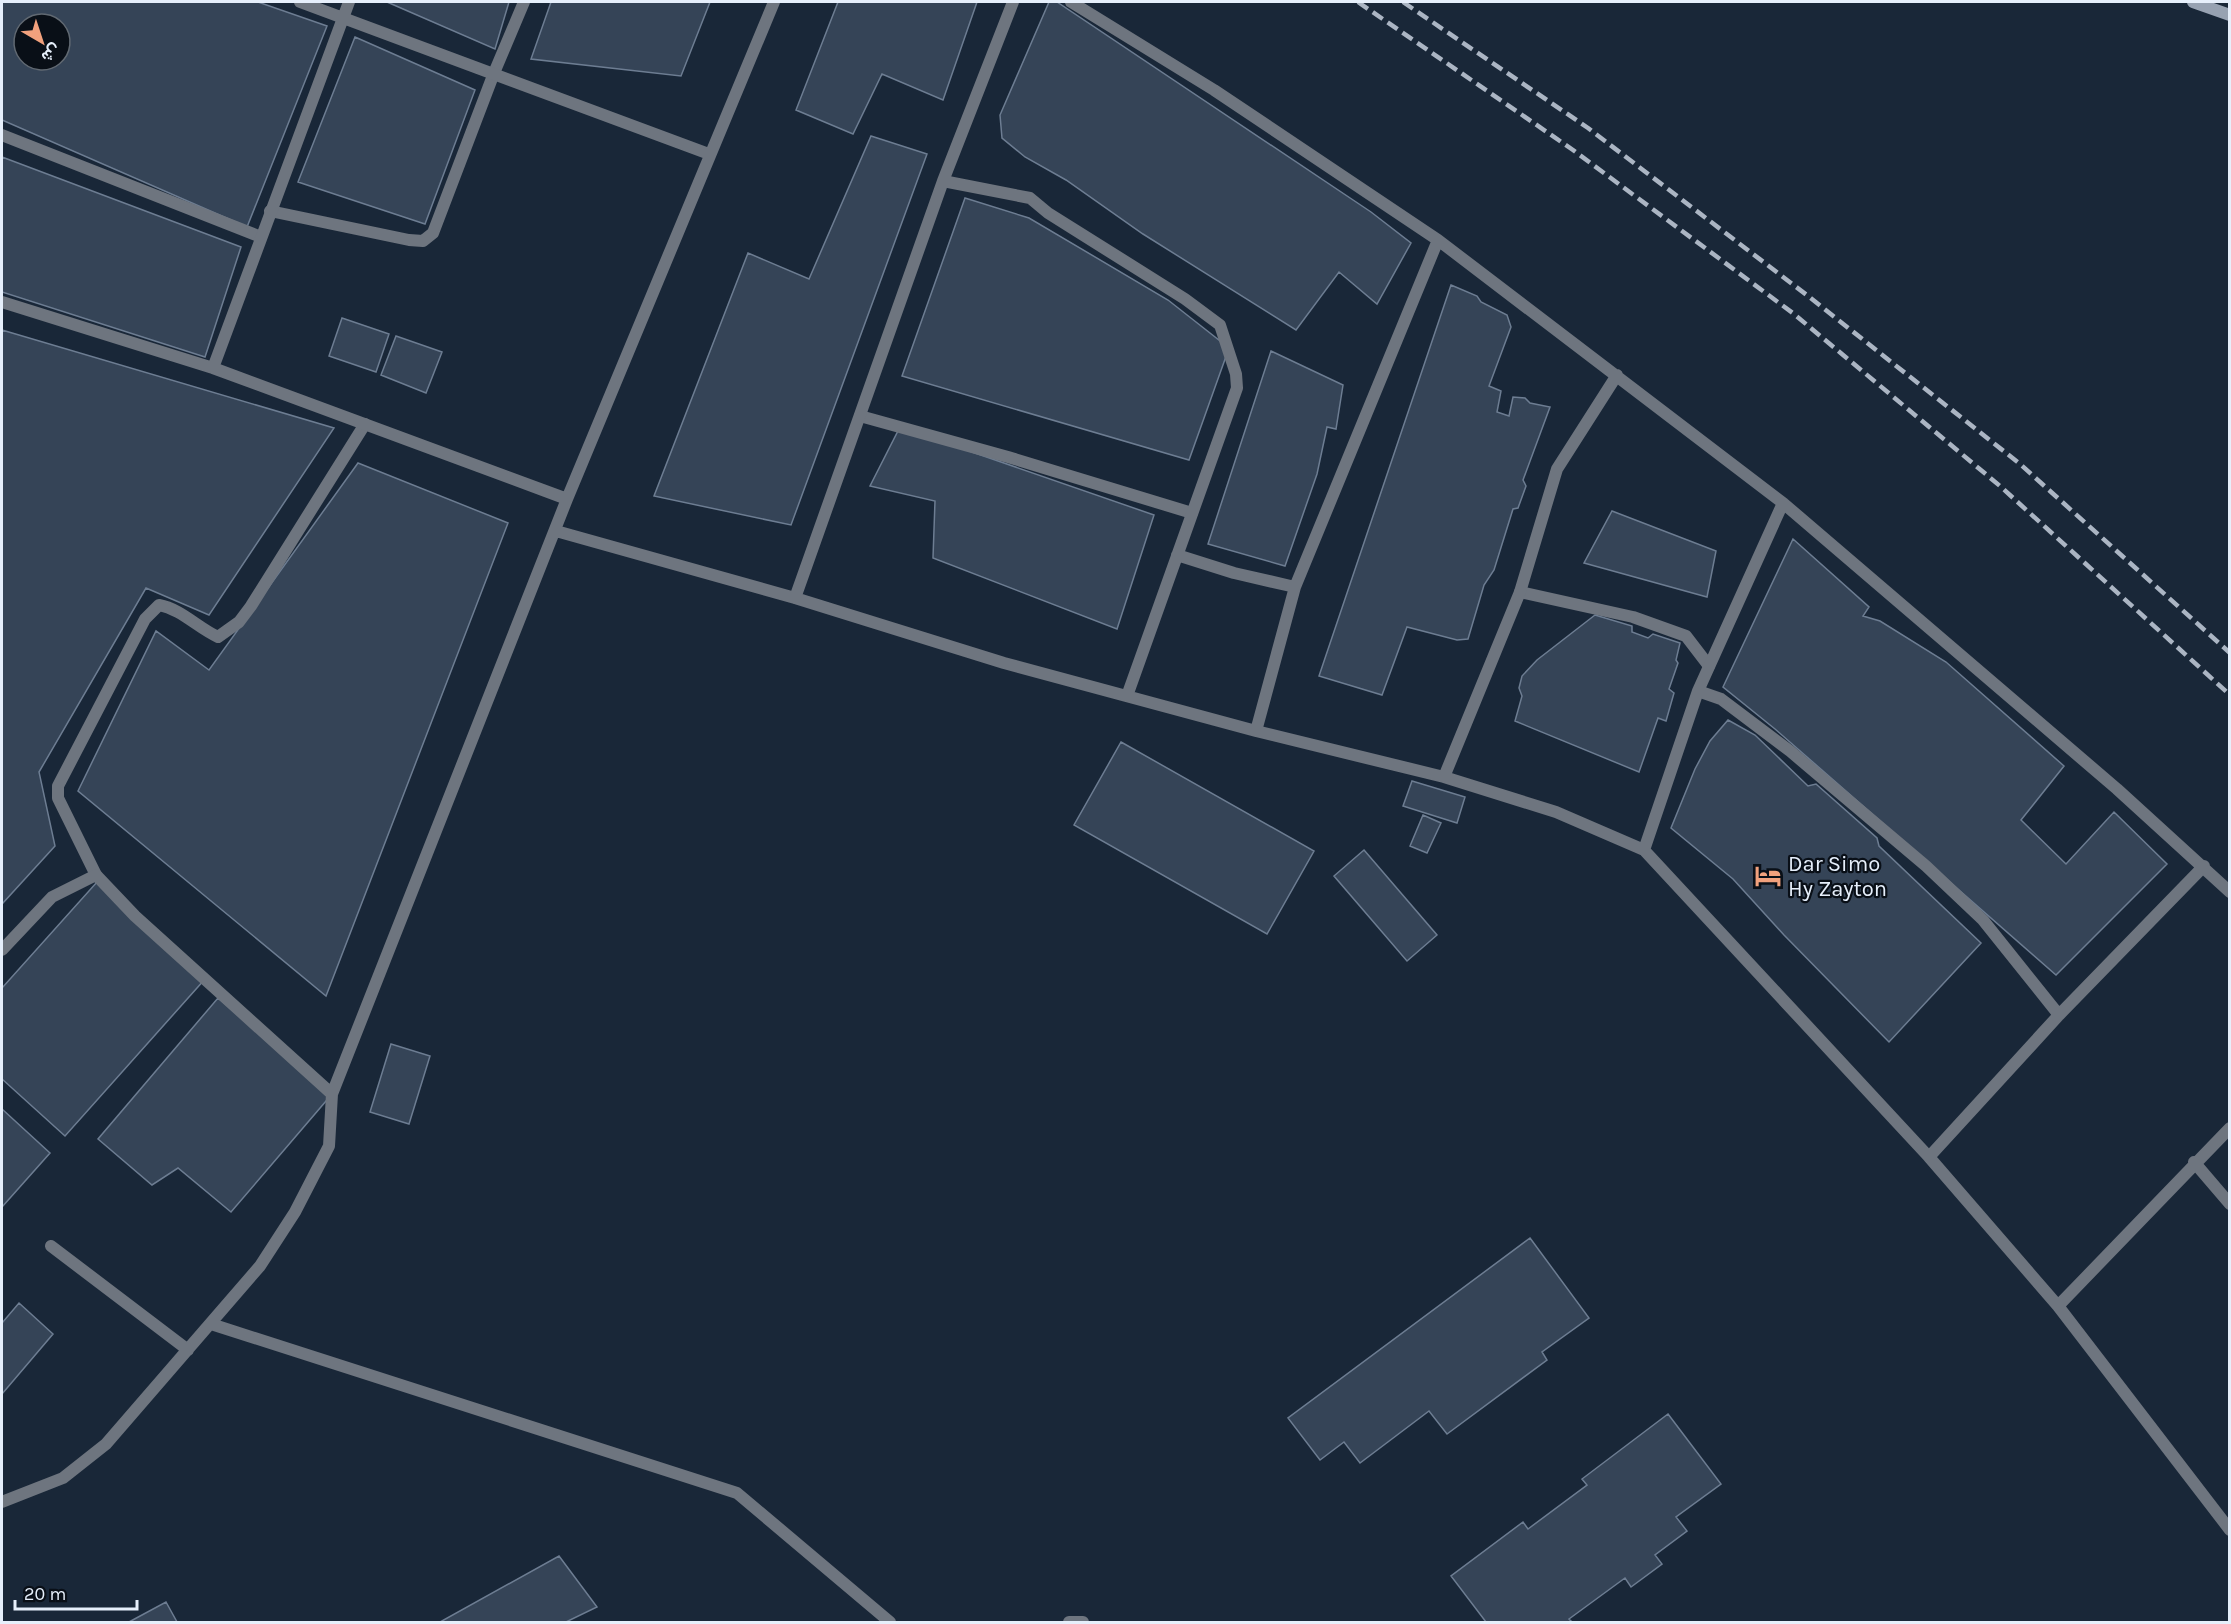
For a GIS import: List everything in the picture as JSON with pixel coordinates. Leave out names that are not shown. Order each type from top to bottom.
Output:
[{"type":"street","points":[[300,2],[709,154]]},
{"type":"street","points":[[213,368],[349,2]]},
{"type":"street","points":[[270,211],[409,240],[423,241],[433,233],[494,73],[524,2]]},
{"type":"street","points":[[2,1502],[63,1478],[106,1444],[260,1266],[295,1212],[329,1146],[332,1094],[567,499],[774,2]]},
{"type":"street","points":[[795,598],[943,181],[1013,2]]},
{"type":"street","points":[[1071,2],[1214,90],[1438,240],[1617,375],[1783,503],[2204,866],[2229,892]]},
{"type":"street","points":[[2193,2],[2229,15]]},
{"type":"street","points":[[2,135],[261,237]]},
{"type":"street","points":[[943,181],[1030,198],[1048,213],[1185,299],[1220,325],[1234,365],[1237,388],[1127,696]]},
{"type":"street","points":[[1256,731],[1295,587],[1438,240]]},
{"type":"street","points":[[2,302],[213,368],[567,499]]},
{"type":"street","points":[[1444,777],[1521,592],[1557,468],[1617,375]]},
{"type":"street","points":[[860,416],[1008,457],[1192,513]]},
{"type":"street","points":[[332,1094],[135,916],[96,875],[58,798],[58,786],[145,619],[159,605],[167,606],[202,630],[218,637],[231,630],[251,606],[365,424]]},
{"type":"street","points":[[1644,850],[1698,691],[1783,503]]},
{"type":"street","points":[[556,531],[795,598],[1004,663],[1256,731],[1444,777],[1556,812],[1644,850],[1929,1157],[2058,1306],[2229,1530]]},
{"type":"street","points":[[1177,555],[1234,573],[1295,587]]},
{"type":"street","points":[[1521,592],[1633,617],[1686,636],[1710,666]]},
{"type":"street","points":[[1698,691],[1721,699],[1790,751],[1926,866],[1983,920],[2058,1016]]},
{"type":"street","points":[[1929,1157],[2058,1016],[2204,866]]},
{"type":"street","points":[[2,950],[52,897],[96,875]]},
{"type":"street","points":[[2058,1306],[2229,1128]]},
{"type":"street","points":[[2194,1162],[2229,1204]]},
{"type":"street","points":[[51,1246],[188,1350]]},
{"type":"street","points":[[211,1324],[737,1493],[890,1623]]},
{"type":"street","points":[[1069,1623],[1083,1623]]},
{"type":"building","points":[[2,2],[258,2],[327,26],[247,227],[2,120]]},
{"type":"building","points":[[387,2],[509,2],[495,49]]},
{"type":"building","points":[[551,2],[710,2],[681,76],[531,59]]},
{"type":"building","points":[[838,2],[977,2],[943,100],[882,74],[853,134],[796,110]]},
{"type":"building","points":[[1049,2],[1057,2],[1371,212],[1411,243],[1377,304],[1339,272],[1296,330],[1143,234],[1066,180],[1025,157],[1002,138],[1000,115]]},
{"type":"building","points":[[355,37],[475,90],[425,224],[298,182]]},
{"type":"building","points":[[871,136],[927,154],[791,525],[654,496],[748,253],[809,279]]},
{"type":"building","points":[[2,157],[241,247],[205,357],[2,292]]},
{"type":"building","points":[[965,198],[1029,218],[1168,300],[1229,348],[1189,460],[902,376]]},
{"type":"building","points":[[1451,285],[1477,296],[1481,302],[1507,315],[1511,327],[1489,386],[1501,391],[1497,412],[1509,416],[1513,397],[1525,398],[1530,403],[1550,407],[1523,480],[1526,486],[1518,508],[1513,509],[1494,570],[1484,585],[1468,639],[1457,640],[1407,627],[1382,695],[1319,676]]},
{"type":"building","points":[[342,318],[389,334],[376,372],[329,356]]},
{"type":"building","points":[[2,330],[334,428],[209,615],[146,588],[39,772],[55,846],[2,904]]},
{"type":"building","points":[[396,336],[442,352],[426,393],[381,375]]},
{"type":"building","points":[[1271,351],[1343,385],[1336,429],[1327,427],[1317,474],[1285,566],[1208,544]]},
{"type":"building","points":[[900,427],[1154,515],[1117,629],[933,558],[935,501],[870,486]]},
{"type":"building","points":[[358,463],[508,523],[326,996],[78,791],[156,631],[209,670]]},
{"type":"building","points":[[1612,511],[1716,551],[1707,597],[1584,563]]},
{"type":"building","points":[[1793,539],[1869,607],[1863,616],[1880,621],[1946,662],[2064,766],[2021,820],[2066,864],[2114,812],[2167,864],[2056,975],[1775,729],[1723,687]]},
{"type":"building","points":[[1595,615],[1632,626],[1632,632],[1648,638],[1653,634],[1680,643],[1676,660],[1678,663],[1669,689],[1674,693],[1666,721],[1658,718],[1639,772],[1515,721],[1522,696],[1519,688],[1522,676],[1537,660]]},
{"type":"building","points":[[1728,720],[1755,735],[1808,786],[1816,784],[1877,838],[1879,846],[1981,943],[1889,1042],[1784,935],[1733,879],[1671,828],[1695,769],[1710,741]]},
{"type":"building","points":[[1121,742],[1314,851],[1267,934],[1074,825]]},
{"type":"building","points":[[1412,781],[1465,797],[1457,823],[1403,806]]},
{"type":"building","points":[[1423,815],[1441,823],[1427,853],[1410,846]]},
{"type":"building","points":[[1364,850],[1437,935],[1407,961],[1334,876]]},
{"type":"building","points":[[97,882],[205,979],[65,1136],[2,1079],[2,988]]},
{"type":"building","points":[[218,998],[332,1094],[231,1212],[178,1168],[152,1185],[98,1139]]},
{"type":"building","points":[[391,1044],[430,1056],[409,1124],[370,1112]]},
{"type":"building","points":[[2,1109],[50,1153],[2,1207]]},
{"type":"building","points":[[1530,1238],[1589,1318],[1542,1352],[1547,1360],[1447,1434],[1429,1411],[1360,1463],[1344,1442],[1320,1460],[1288,1418]]},
{"type":"building","points":[[19,1303],[53,1334],[2,1394],[2,1323]]},
{"type":"building","points":[[1668,1414],[1721,1484],[1676,1517],[1687,1531],[1655,1555],[1662,1564],[1631,1587],[1625,1578],[1569,1619],[1572,1622],[1486,1622],[1451,1576],[1523,1522],[1528,1529],[1587,1485],[1582,1479]]},
{"type":"building","points":[[559,1556],[597,1607],[566,1622],[440,1622]]},
{"type":"building","points":[[166,1602],[177,1622],[129,1622]]},
{"type":"railway","points":[[1358,2],[1573,150],[1794,314],[2000,486],[2230,695]]},
{"type":"railway","points":[[1403,2],[1588,128],[1808,296],[2020,464],[2230,653]]},
{"type":"place","name":"Dar Simo Hy Zayton","points":[[1768,876]]}]
